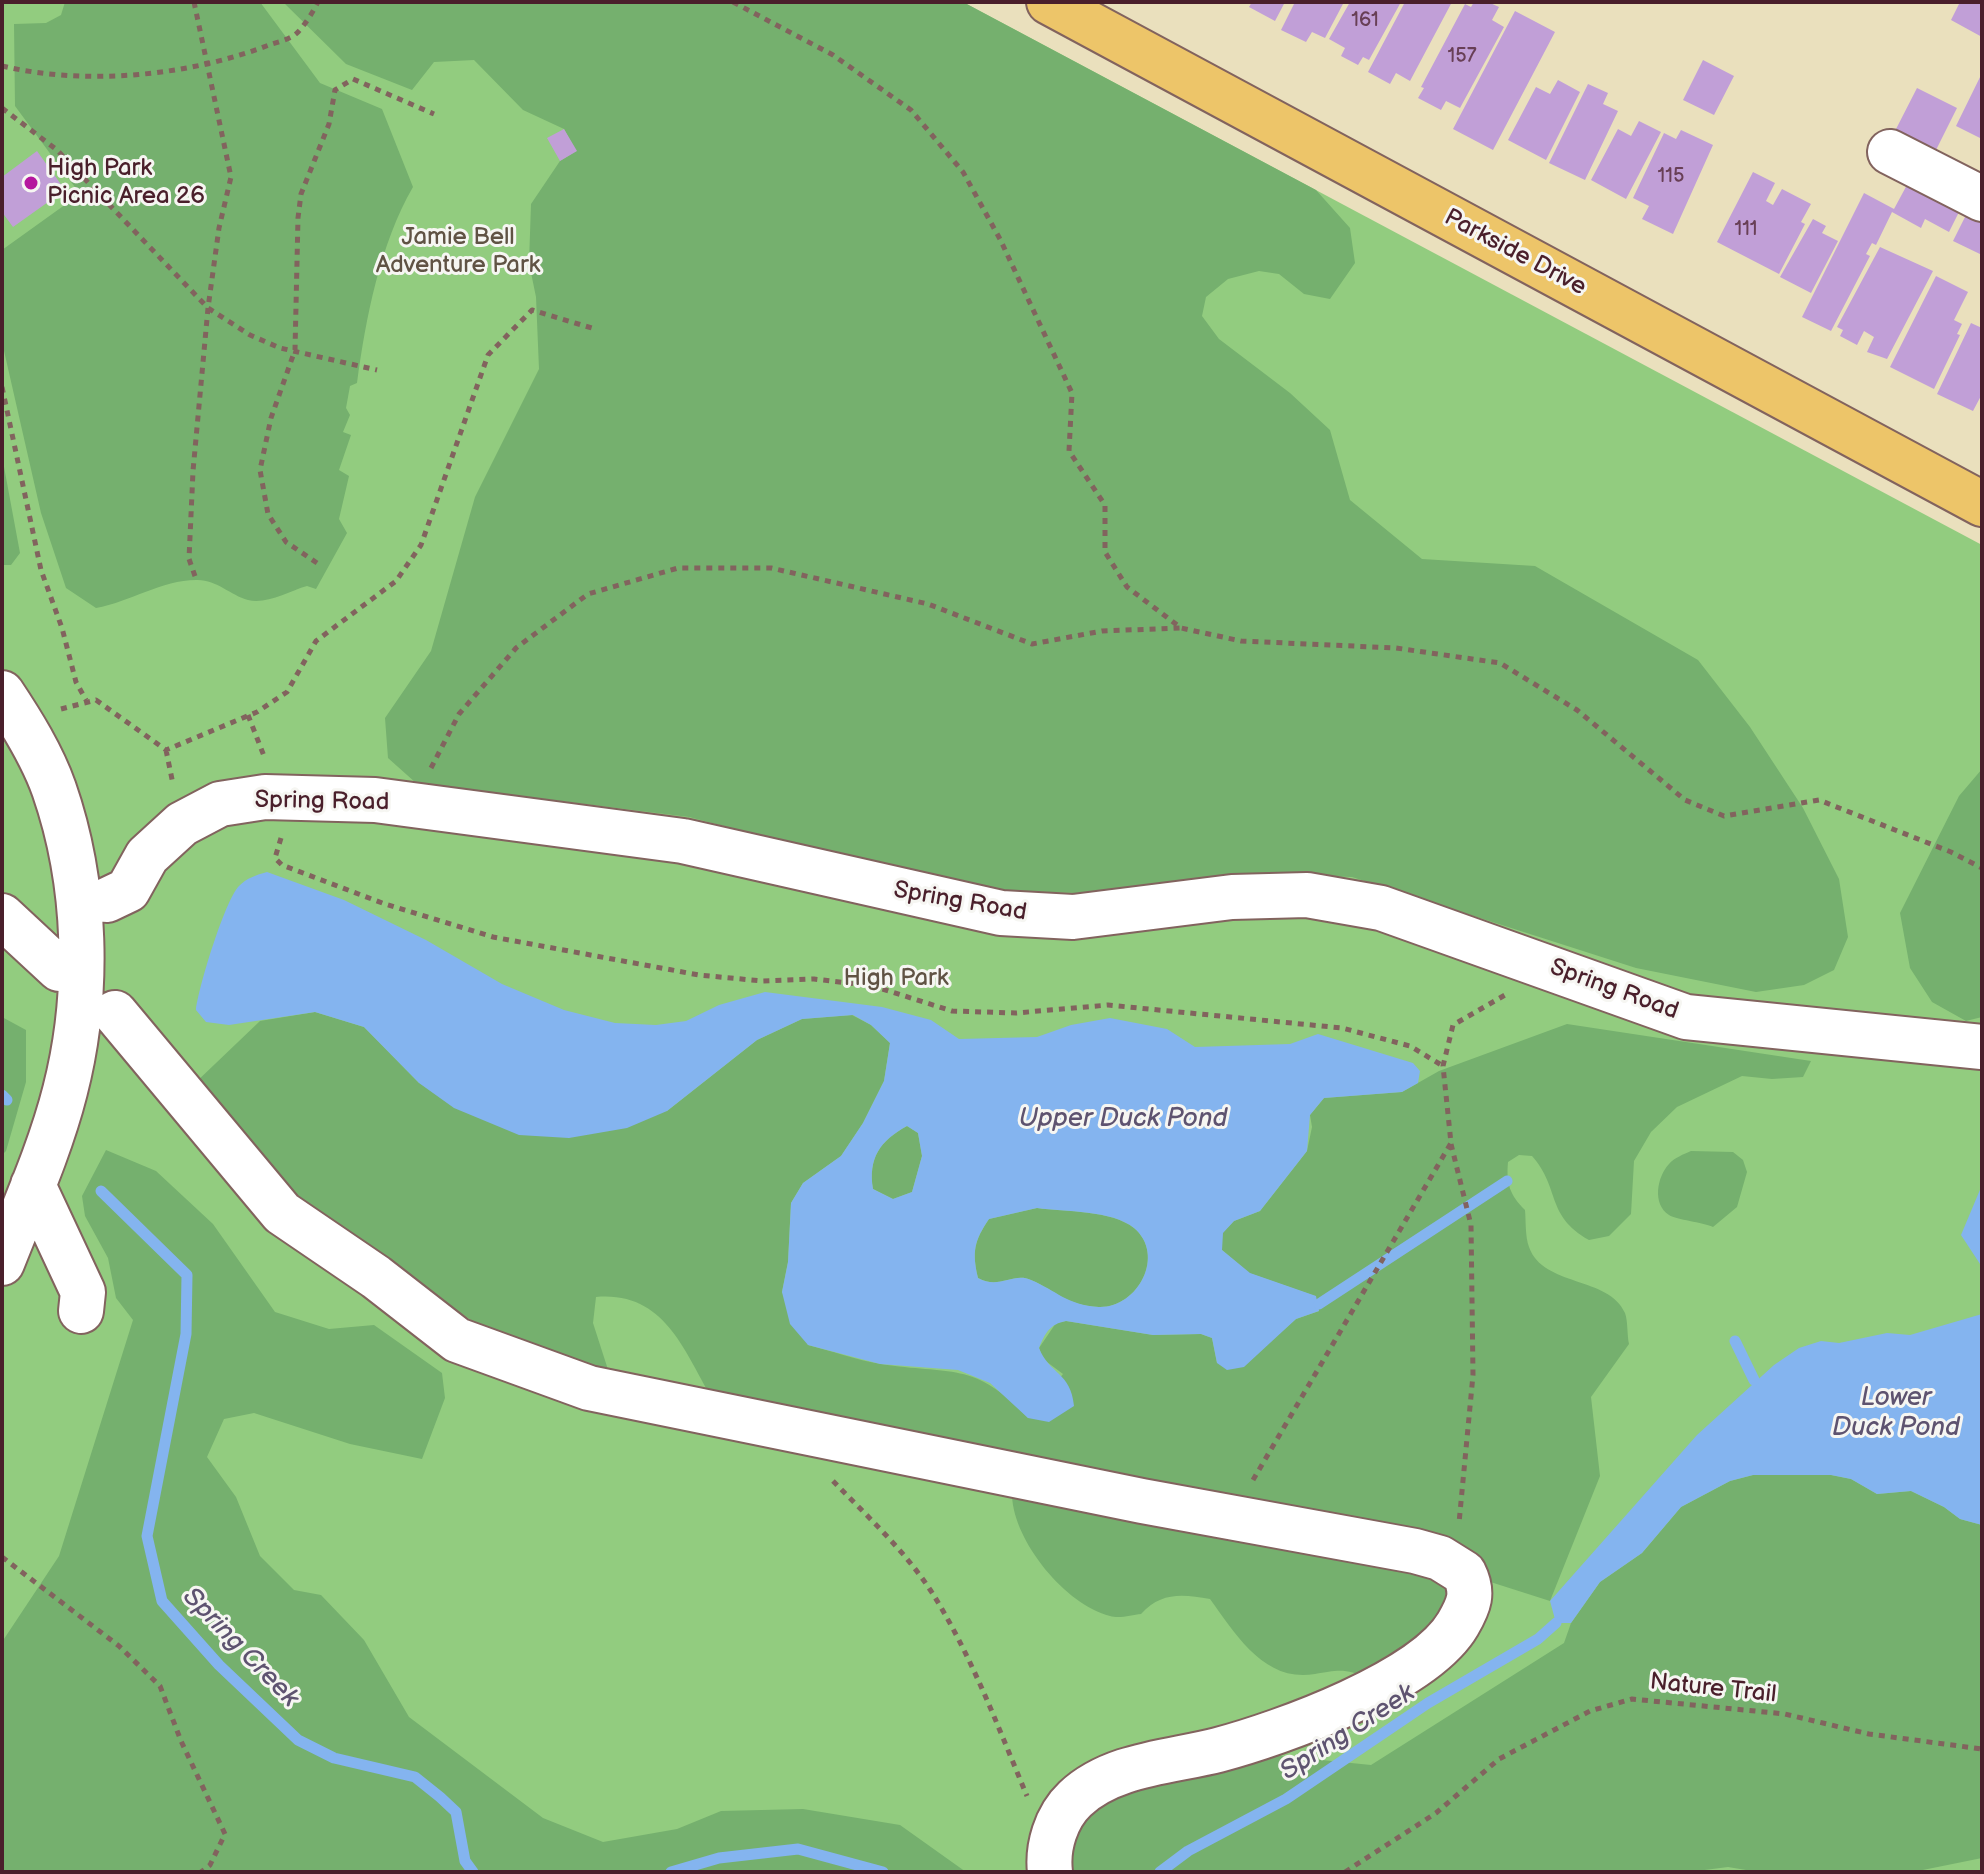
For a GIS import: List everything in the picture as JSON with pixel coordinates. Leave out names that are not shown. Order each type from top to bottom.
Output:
[{"type":"main road","name":"Parkside Drive","points":[[1065,6],[1982,504]]},
{"type":"street","points":[[1890,152],[1982,199]]},
{"type":"street","points":[[2,693],[29,734],[54,788],[72,852],[93,907],[79,1020],[65,1093],[2,1263]]},
{"type":"street","name":"Spring Road","points":[[93,907],[128,890],[147,856],[182,824],[220,804],[265,797],[375,800],[683,841],[1001,913],[1073,917],[1232,897],[1307,895],[1381,908],[1686,1017],[1982,1047]]},
{"type":"street","points":[[2,916],[59,969]]},
{"type":"street","points":[[115,1013],[282,1213],[376,1277],[457,1340],[589,1388],[1231,1518],[1415,1551],[1455,1564],[1469,1583],[1471,1596],[1466,1610],[1442,1646],[1412,1667],[1296,1725],[1219,1750],[1111,1777],[1074,1799],[1050,1858]]},
{"type":"street","points":[[33,1185],[83,1292],[81,1311]]},
{"type":"path","points":[[194,2],[231,177],[219,228],[208,308],[193,471],[189,559],[196,579]]},
{"type":"path","points":[[2,66],[58,76],[145,73],[239,57],[296,35],[318,2]]},
{"type":"path","points":[[733,2],[833,55],[911,110],[963,172],[1000,239],[1072,393],[1069,451],[1105,505],[1105,552],[1127,587],[1181,628]]},
{"type":"path","points":[[317,563],[286,542],[268,514],[260,470],[271,418],[295,350],[299,206],[329,124],[335,90],[353,79],[434,114]]},
{"type":"path","points":[[2,108],[57,150],[208,308],[250,335],[295,350],[377,370]]},
{"type":"path","points":[[61,709],[86,700],[96,700],[166,750],[257,712],[287,692],[316,641],[396,581],[421,545],[488,355],[532,310],[595,329]]},
{"type":"path","points":[[2,387],[41,570],[62,628],[76,682],[86,700]]},
{"type":"path","points":[[418,806],[435,757],[459,714],[516,648],[588,594],[678,568],[771,568],[928,604],[1032,644],[1102,631],[1181,628],[1241,641],[1396,648],[1500,663],[1577,710],[1685,800],[1724,816],[1819,800],[1951,852],[1982,868]]},
{"type":"path","points":[[295,799],[275,858],[282,865],[385,904],[493,937],[699,975],[762,981],[814,979],[873,986],[952,1011],[1016,1013],[1108,1005],[1342,1028],[1410,1046],[1443,1066]]},
{"type":"path","points":[[1455,1564],[1473,1375],[1471,1225],[1451,1143],[1443,1066],[1453,1025],[1516,989],[1527,958]]},
{"type":"path","points":[[1231,1518],[1451,1143]]},
{"type":"path","points":[[822,1470],[898,1547],[954,1629],[1050,1858]]},
{"type":"path","points":[[2,1557],[119,1646],[160,1686],[181,1741],[225,1834],[210,1865],[201,1872]]},
{"type":"path","name":"Nature Trail","points":[[1345,1872],[1436,1813],[1499,1759],[1590,1711],[1632,1699],[1785,1714],[1869,1734],[1982,1749]]},
{"type":"green space","name":"High Park","points":[[2,2],[963,2],[1982,545],[1982,1872],[2,1872]]},
{"type":"green space","points":[[65,2],[260,2],[320,83],[382,109],[413,187],[383,257],[370,307],[357,383],[350,386],[346,408],[350,415],[343,432],[351,435],[339,470],[349,476],[339,519],[347,533],[316,589],[307,586],[255,601],[241,598],[203,580],[183,581],[96,608],[66,588],[41,513],[2,342],[2,250],[80,194],[15,106],[14,24],[46,23],[61,15]]},
{"type":"green space","points":[[283,2],[963,2],[1316,190],[1350,228],[1355,263],[1330,299],[1304,294],[1279,274],[1259,271],[1228,279],[1206,297],[1202,316],[1219,339],[1290,393],[1330,430],[1350,500],[1422,559],[1535,566],[1698,660],[1750,727],[1803,808],[1839,879],[1848,937],[1834,970],[1804,985],[1756,992],[1636,968],[1352,877],[1248,874],[1076,893],[998,890],[920,877],[689,817],[416,783],[388,758],[385,718],[431,651],[475,497],[539,369],[536,297],[529,263],[531,204],[560,161],[576,151],[564,129],[523,110],[474,60],[434,62],[412,90],[346,64]]},
{"type":"green space","points":[[2,456],[20,553],[11,565],[2,565]]},
{"type":"green space","points":[[1982,769],[1982,1017],[1966,1021],[1932,1002],[1910,968],[1900,913],[1959,796]]},
{"type":"green space","points":[[315,1012],[364,1027],[419,1083],[667,1111],[757,1040],[802,1019],[852,1015],[871,1025],[890,1043],[884,1081],[863,1123],[841,1156],[803,1183],[791,1203],[788,1262],[782,1292],[808,1345],[872,1362],[960,1373],[976,1378],[1009,1399],[1028,1418],[1063,1374],[1043,1359],[1039,1348],[1056,1323],[1066,1321],[1153,1335],[1201,1334],[1212,1338],[1217,1363],[1280,1333],[1296,1319],[1319,1311],[1315,1296],[1249,1273],[1222,1250],[1222,1233],[1234,1221],[1260,1211],[1307,1151],[1312,1127],[1310,1115],[1324,1098],[1402,1092],[1439,1071],[1567,1024],[1811,1061],[1803,1077],[1772,1079],[1742,1076],[1677,1107],[1651,1132],[1634,1161],[1631,1214],[1609,1236],[1589,1240],[1575,1231],[1559,1211],[1547,1180],[1532,1156],[1519,1155],[1508,1162],[1510,1189],[1525,1210],[1528,1243],[1536,1260],[1561,1276],[1591,1286],[1617,1301],[1626,1316],[1629,1344],[1591,1397],[1600,1476],[1550,1601],[1478,1578],[714,1402],[670,1328],[656,1314],[620,1298],[596,1297],[593,1323],[611,1379],[487,1331],[292,1193],[193,1085],[260,1021]]},
{"type":"green space","points":[[2,1017],[26,1030],[26,1082],[6,1151],[2,1155]]},
{"type":"green space","points":[[907,1126],[918,1133],[922,1156],[912,1192],[893,1199],[873,1189],[872,1168],[883,1144]]},
{"type":"green space","points":[[106,1150],[156,1171],[213,1224],[275,1312],[329,1329],[374,1325],[442,1373],[445,1398],[422,1459],[350,1444],[254,1413],[224,1419],[207,1457],[236,1497],[260,1556],[294,1590],[321,1595],[364,1640],[409,1717],[543,1818],[603,1842],[677,1829],[721,1811],[803,1809],[900,1825],[966,1872],[2,1872],[2,1642],[59,1556],[133,1320],[116,1298],[108,1258],[85,1216],[82,1196]]},
{"type":"green space","points":[[1691,1151],[1733,1152],[1743,1160],[1747,1172],[1737,1207],[1713,1227],[1673,1217],[1660,1204],[1659,1183],[1665,1169]]},
{"type":"green space","points":[[1037,1208],[1101,1215],[1134,1228],[1148,1252],[1143,1278],[1136,1290],[1113,1305],[1099,1307],[1069,1300],[1024,1278],[993,1282],[978,1278],[976,1247],[989,1219]]},
{"type":"green space","points":[[1753,1475],[1831,1475],[1851,1479],[1877,1494],[1911,1491],[1944,1507],[1960,1519],[1982,1525],[1982,1858],[1913,1872],[1758,1872],[1728,1867],[1689,1872],[1070,1872],[1074,1832],[1103,1801],[1149,1780],[1262,1754],[1371,1765],[1564,1643],[1571,1623],[1600,1582],[1642,1553],[1681,1507],[1730,1481]]},
{"type":"green space","points":[[1012,1496],[1451,1577],[1448,1620],[1368,1679],[1342,1671],[1297,1675],[1281,1671],[1267,1664],[1241,1641],[1210,1599],[1172,1596],[1156,1602],[1141,1614],[1117,1617],[1093,1610],[1076,1599],[1045,1569],[1032,1551],[1015,1514]]},
{"type":"water","name":"Upper Duck Pond","points":[[267,872],[344,900],[426,940],[502,984],[564,1010],[615,1023],[656,1025],[686,1021],[719,1005],[765,992],[882,1007],[931,1020],[959,1039],[1037,1037],[1071,1025],[1110,1018],[1167,1029],[1195,1047],[1290,1044],[1318,1034],[1413,1063],[1420,1071],[1418,1083],[1402,1092],[1324,1098],[1310,1115],[1307,1151],[1260,1211],[1234,1221],[1223,1233],[1222,1250],[1250,1273],[1316,1296],[1319,1311],[1296,1319],[1244,1367],[1227,1370],[1217,1363],[1212,1338],[1201,1334],[1153,1335],[1060,1322],[1049,1330],[1039,1348],[1043,1357],[1069,1386],[1074,1406],[1049,1422],[1028,1418],[990,1383],[958,1370],[880,1364],[808,1345],[790,1324],[782,1292],[788,1262],[791,1203],[803,1183],[841,1156],[863,1123],[884,1081],[890,1043],[871,1025],[853,1015],[802,1019],[757,1040],[667,1111],[627,1128],[569,1138],[519,1135],[454,1108],[419,1083],[364,1027],[315,1012],[229,1025],[206,1022],[196,1010],[198,999],[233,894],[248,879]],"holes":[[[907,1126],[918,1133],[922,1156],[912,1192],[893,1199],[873,1189],[872,1168],[883,1144]],[[1037,1208],[1101,1215],[1134,1228],[1148,1252],[1143,1278],[1136,1290],[1113,1305],[1099,1307],[1070,1300],[1024,1278],[999,1282],[978,1278],[976,1247],[989,1219]]]},
{"type":"water","points":[[1982,1185],[1982,1267],[1961,1235]]},
{"type":"water","name":"Lower Duck Pond","points":[[1982,1314],[1982,1525],[1960,1519],[1944,1507],[1911,1491],[1877,1494],[1851,1479],[1831,1475],[1753,1475],[1730,1481],[1681,1507],[1642,1553],[1600,1582],[1571,1623],[1556,1623],[1550,1601],[1697,1435],[1774,1365],[1799,1348],[1821,1341],[1839,1343],[1887,1333],[1910,1335]]},
{"type":"building","points":[[1252,2],[1285,2],[1275,21],[1249,7]]},
{"type":"building","points":[[1295,2],[1344,2],[1325,38],[1312,32],[1306,42],[1281,30]]},
{"type":"building","points":[[1350,2],[1401,2],[1369,60],[1363,57],[1358,65],[1341,56],[1345,48],[1329,39]]},
{"type":"building","points":[[1405,2],[1452,2],[1410,81],[1396,73],[1390,84],[1368,72]]},
{"type":"building","points":[[1474,2],[1488,2],[1499,7],[1492,20],[1504,27],[1460,108],[1446,101],[1441,110],[1418,98],[1424,88],[1421,87],[1465,4],[1471,7]]},
{"type":"building","points":[[1960,2],[1982,2],[1982,37],[1951,20]]},
{"type":"building","points":[[1515,11],[1555,32],[1493,150],[1453,129]]},
{"type":"building","points":[[1703,60],[1734,76],[1714,115],[1683,100]]},
{"type":"building","points":[[1982,73],[1982,139],[1956,126]]},
{"type":"building","points":[[1558,80],[1580,92],[1546,160],[1508,140],[1536,87],[1550,94]]},
{"type":"building","points":[[1588,84],[1608,93],[1603,104],[1618,111],[1585,180],[1549,163]]},
{"type":"building","points":[[1917,88],[1957,108],[1935,152],[1895,131]]},
{"type":"building","points":[[1639,121],[1661,132],[1626,199],[1591,180],[1618,129],[1631,136]]},
{"type":"building","points":[[564,129],[577,151],[560,161],[547,138]]},
{"type":"building","points":[[1681,130],[1713,145],[1673,234],[1642,219],[1649,206],[1633,198],[1664,133],[1676,139]]},
{"type":"building","name":"High Park Picnic Area 26","points":[[37,151],[65,190],[13,227],[2,212],[2,177]]},
{"type":"building","points":[[1753,172],[1775,183],[1766,201],[1773,205],[1782,189],[1811,204],[1801,222],[1805,224],[1779,274],[1717,242]]},
{"type":"building","points":[[1908,183],[1962,206],[1949,232],[1925,219],[1921,228],[1892,212],[1876,245],[1872,243],[1866,254],[1870,256],[1831,331],[1802,317],[1864,193],[1894,209]]},
{"type":"building","points":[[1967,213],[1982,220],[1982,255],[1953,241]]},
{"type":"building","points":[[1813,219],[1826,226],[1822,233],[1838,241],[1811,293],[1780,277]]},
{"type":"building","points":[[1880,247],[1933,271],[1887,359],[1867,352],[1874,337],[1864,331],[1857,345],[1840,336],[1843,330],[1837,327]]},
{"type":"building","points":[[1936,276],[1968,292],[1954,320],[1962,324],[1957,334],[1960,335],[1934,389],[1890,367]]},
{"type":"building","points":[[1971,323],[1982,328],[1982,394],[1973,411],[1937,394]]},
{"type":"waterway","name":"Spring Creek","points":[[2,1095],[7,1100]]},
{"type":"waterway","points":[[1319,1304],[1507,1181]]},
{"type":"waterway","name":"Spring Creek","points":[[101,1191],[187,1275],[186,1334],[147,1536],[162,1601],[219,1665],[298,1740],[334,1758],[415,1777],[440,1797],[456,1812],[465,1861],[473,1872]]},
{"type":"waterway","points":[[1735,1341],[1754,1380]]},
{"type":"waterway","name":"Spring Creek","points":[[1160,1872],[1188,1851],[1286,1799],[1428,1703],[1538,1639],[1556,1623]]},
{"type":"waterway","name":"Spring Creek","points":[[671,1872],[719,1858],[798,1849],[883,1872]]},
{"type":"place","name":"High Park Picnic Area 26","points":[[31,183]]},
{"type":"park label","name":"Jamie Bell Adventure Park","points":[[458,252]]}]
